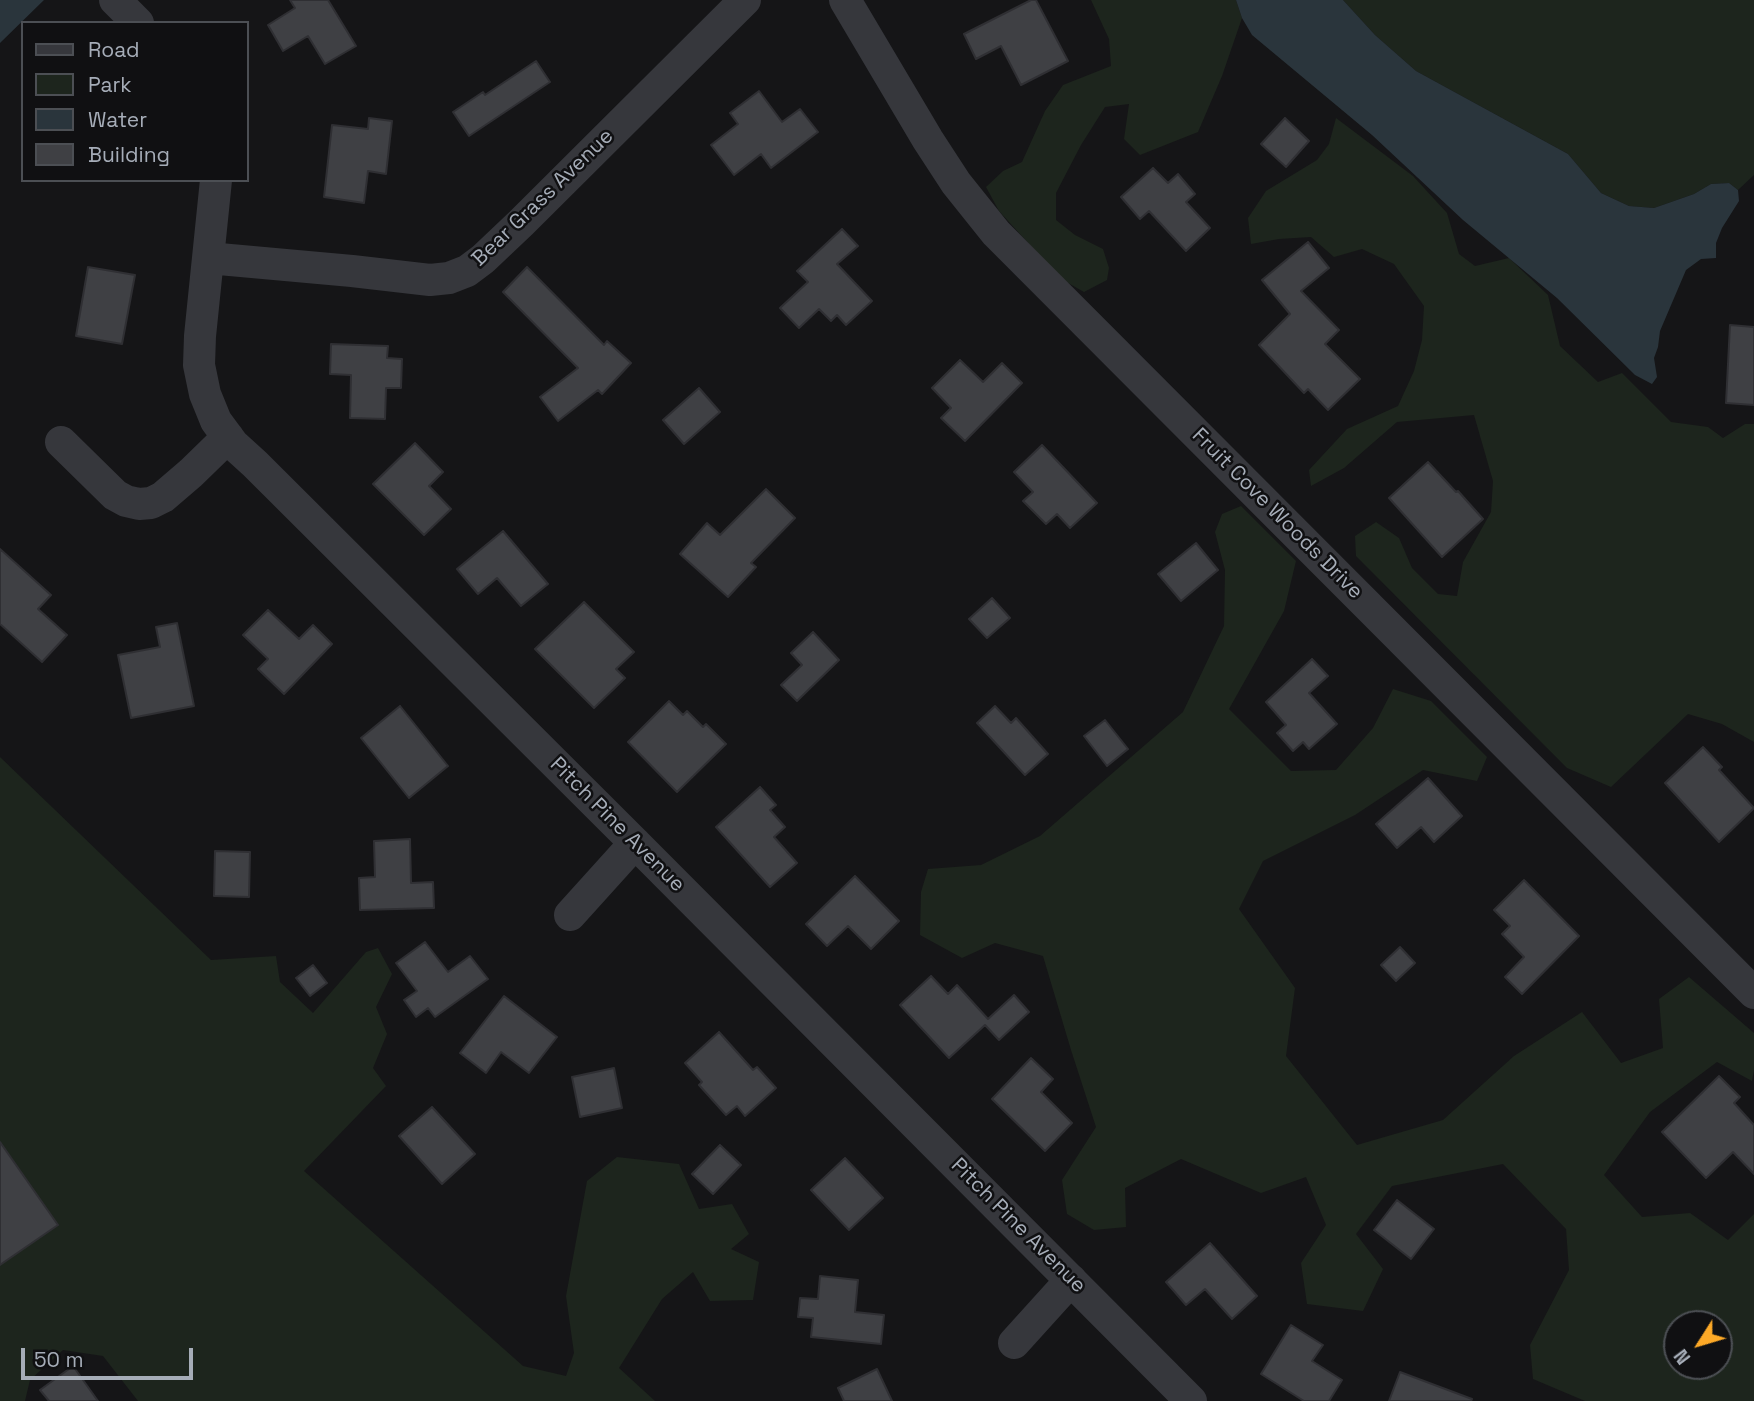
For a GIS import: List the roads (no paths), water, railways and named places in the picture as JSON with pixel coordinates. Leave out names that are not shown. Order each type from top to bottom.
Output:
[{"type":"street","points":[[115,0],[136,21]]},
{"type":"street","name":"Bear Grass Avenue","points":[[208,258],[430,280],[449,278],[467,271],[521,223],[745,0]]},
{"type":"street","name":"Fruit Cove Woods Drive","points":[[845,0],[928,140],[956,183],[996,233],[1754,993]]},
{"type":"street","name":"Pitch Pine Avenue","points":[[216,182],[199,365],[205,394],[216,421],[233,444],[1191,1401]]},
{"type":"street","points":[[61,442],[115,495],[139,504],[152,503],[163,497],[228,437]]},
{"type":"street","points":[[570,915],[635,843]]},
{"type":"street","points":[[1014,1343],[1071,1280]]},
{"type":"water","points":[[0,0],[44,0],[21,21],[0,43]]},
{"type":"water","points":[[1236,0],[1343,0],[1375,35],[1416,71],[1568,154],[1601,193],[1629,206],[1654,208],[1694,194],[1711,184],[1729,183],[1738,190],[1739,201],[1716,243],[1716,258],[1701,259],[1686,270],[1660,331],[1654,358],[1657,377],[1652,384],[1635,375],[1557,298],[1463,220],[1372,135],[1252,35]]}]
